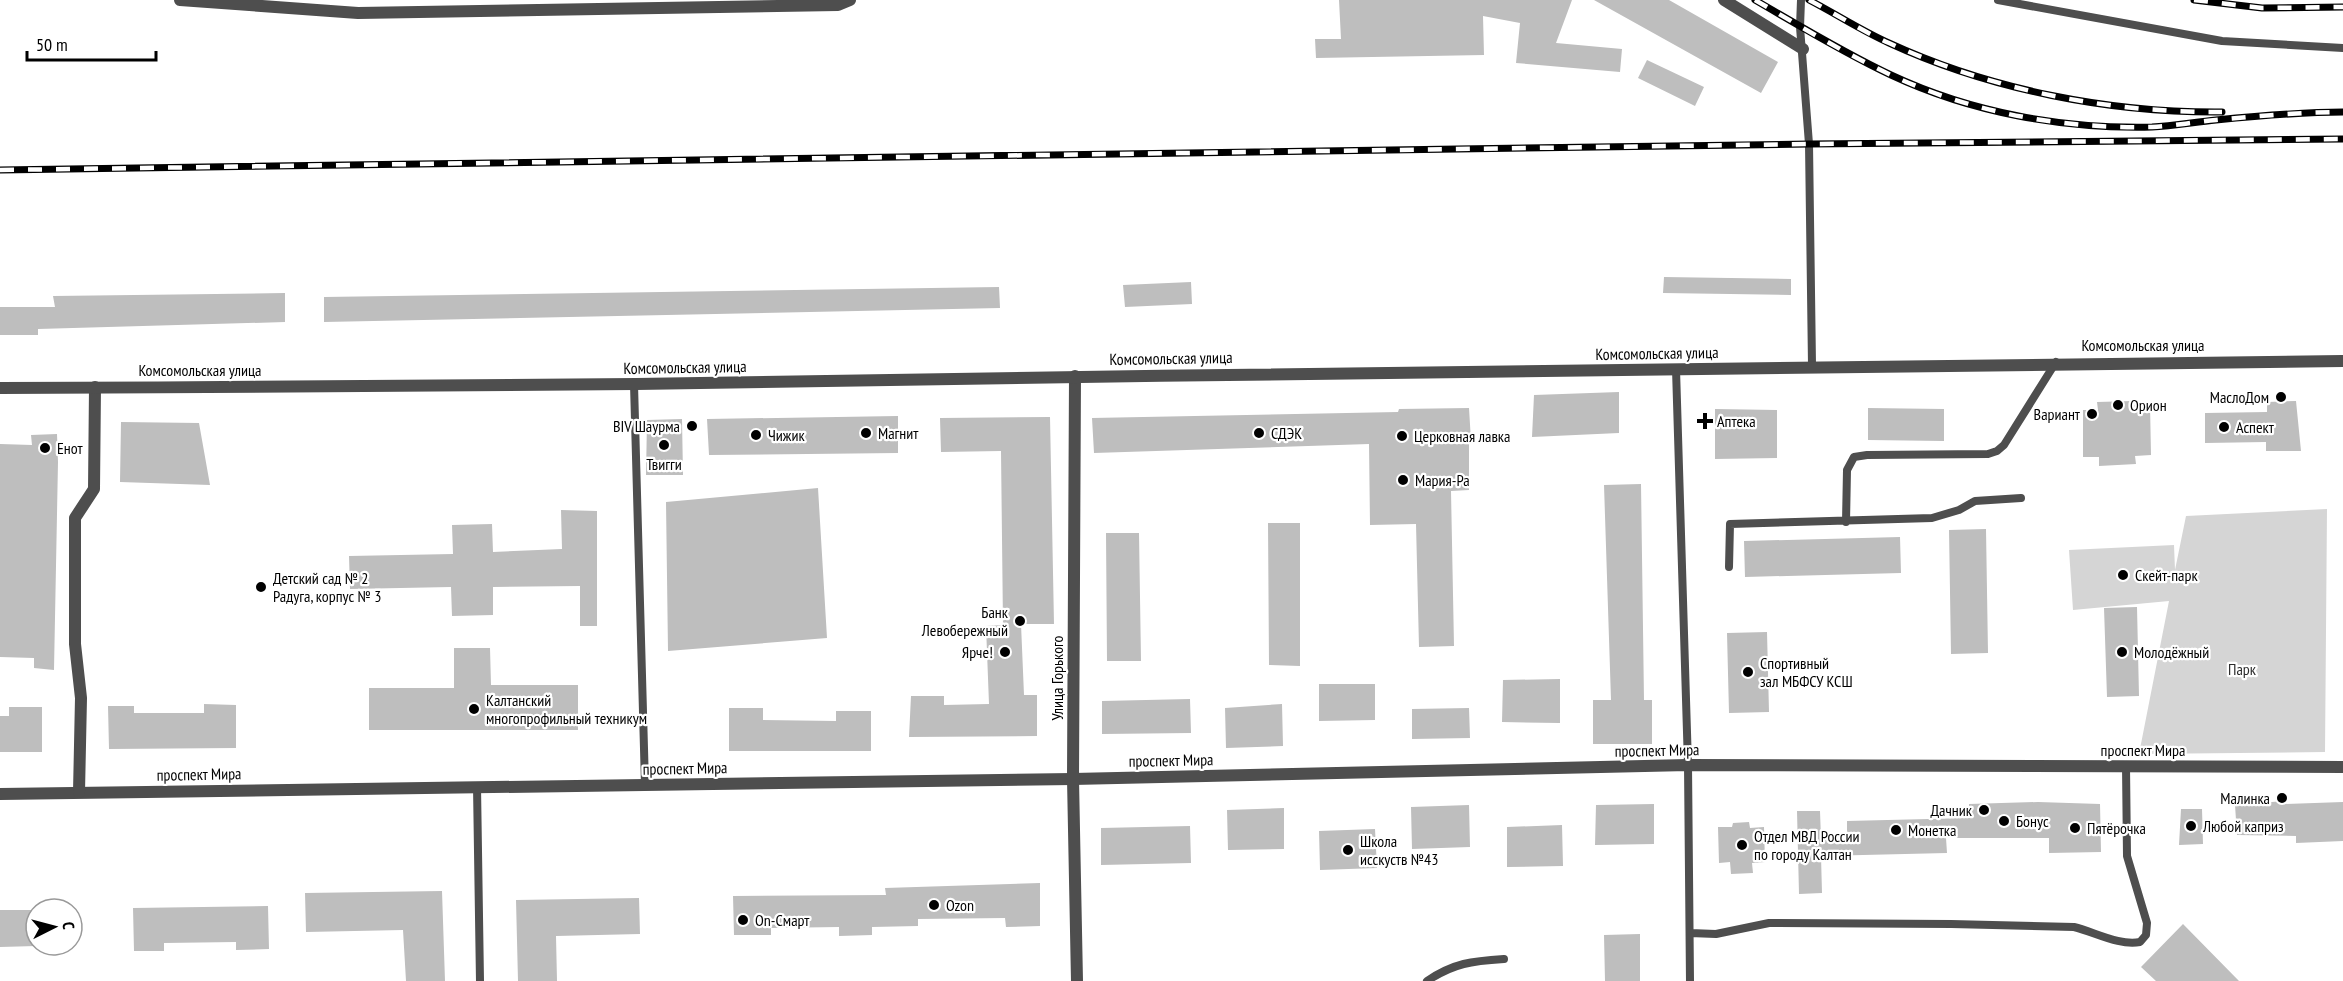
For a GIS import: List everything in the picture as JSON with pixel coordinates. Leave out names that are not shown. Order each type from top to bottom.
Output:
[{"type":"street","points":[[180,0],[358,13],[838,5],[850,0]]},
{"type":"street","points":[[1724,0],[1803,49]]},
{"type":"street","name":"Комсомольская улица","points":[[0,388],[634,384],[1676,369],[1812,365],[2343,361]]},
{"type":"street","name":"Улица Горького","points":[[1075,376],[1073,779],[1077,981]]},
{"type":"street","points":[[80,792],[81,698],[75,644],[75,518],[81,506],[89,500],[94,489],[96,387]]},
{"type":"street","name":"проспект Мира","points":[[0,794],[1073,779],[1688,765],[2343,767]]},
{"type":"lane","points":[[1801,0],[1809,144],[1812,365]]},
{"type":"lane","points":[[1998,0],[2222,41],[2343,48]]},
{"type":"lane","points":[[1846,522],[1847,470],[1854,457],[1974,455],[1996,451],[2004,445],[2056,362]]},
{"type":"lane","points":[[1676,369],[1688,765],[1690,981]]},
{"type":"lane","points":[[634,384],[645,785]]},
{"type":"lane","points":[[1729,567],[1730,524],[1932,518],[1959,510],[1974,501],[2021,498]]},
{"type":"lane","points":[[1690,933],[1716,934],[1769,923],[1963,924],[2074,927],[2129,944],[2140,942],[2146,935],[2146,923],[2127,856],[2126,766]]},
{"type":"lane","points":[[477,786],[480,981]]},
{"type":"lane","points":[[1427,981],[1453,966],[1469,961],[1504,959]]},
{"type":"green space","name":"Парк","points":[[2327,509],[2325,752],[2139,754],[2169,601],[2073,610],[2069,550],[2174,545],[2175,570],[2186,516]]},
{"type":"building","points":[[1339,0],[1572,0],[1556,43],[1622,49],[1620,72],[1516,63],[1520,23],[1483,16],[1484,55],[1316,58],[1315,39],[1341,39]]},
{"type":"building","points":[[1594,0],[1669,0],[1778,62],[1761,93]]},
{"type":"building","points":[[1647,60],[1704,87],[1695,106],[1638,78]]},
{"type":"building","points":[[1664,277],[1791,279],[1791,295],[1663,293]]},
{"type":"building","points":[[1191,282],[1192,304],[1125,307],[1123,285]]},
{"type":"building","points":[[999,287],[1000,308],[324,322],[324,297]]},
{"type":"building","points":[[285,293],[285,322],[38,329],[38,335],[0,335],[0,307],[55,307],[53,296]]},
{"type":"building","points":[[1619,392],[1619,433],[1532,437],[1534,395]]},
{"type":"building","points":[[2133,401],[2133,405],[2150,404],[2151,455],[2135,456],[2136,464],[2099,466],[2099,457],[2083,457],[2083,410],[2098,410],[2097,402]]},
{"type":"building","points":[[2296,401],[2301,451],[2266,451],[2266,442],[2205,443],[2205,413],[2267,412],[2267,402]]},
{"type":"building","points":[[1469,408],[1471,441],[1469,442],[1469,490],[1451,491],[1454,646],[1419,647],[1416,524],[1370,525],[1369,444],[1094,453],[1092,418],[1398,412],[1399,409]]},
{"type":"building","points":[[1868,408],[1944,409],[1944,441],[1868,440]]},
{"type":"building","points":[[1715,409],[1777,410],[1777,458],[1715,459]]},
{"type":"building","points":[[898,416],[898,453],[709,455],[707,419]]},
{"type":"building","points":[[1050,417],[1054,624],[1021,624],[1024,695],[1037,695],[1037,736],[909,737],[911,696],[944,696],[944,705],[989,704],[986,626],[1003,625],[1001,451],[941,452],[940,418]]},
{"type":"building","points":[[682,419],[683,475],[646,475],[647,420]]},
{"type":"building","points":[[121,422],[199,423],[210,485],[120,482]]},
{"type":"building","points":[[57,434],[54,670],[34,668],[34,658],[0,657],[0,444],[32,445],[31,435]]},
{"type":"building","points":[[1641,484],[1644,700],[1652,700],[1652,744],[1593,744],[1593,700],[1611,700],[1604,485]]},
{"type":"building","points":[[818,488],[827,638],[668,651],[666,502]]},
{"type":"building","points":[[561,510],[597,511],[597,626],[580,626],[580,586],[493,587],[493,615],[452,616],[451,587],[350,589],[349,556],[453,554],[452,525],[492,524],[493,552],[562,549]]},
{"type":"building","points":[[1268,523],[1300,523],[1300,666],[1269,665]]},
{"type":"building","points":[[1986,529],[1988,653],[1951,654],[1949,530]]},
{"type":"building","points":[[1106,533],[1139,533],[1141,661],[1107,661]]},
{"type":"building","points":[[1900,537],[1901,573],[1745,577],[1744,541]]},
{"type":"building","name":"Молодёжный","points":[[2137,607],[2139,696],[2107,697],[2104,608]]},
{"type":"building","name":"Спортивный зал МБФСУ КСШ","points":[[1767,632],[1769,712],[1729,713],[1727,633]]},
{"type":"building","name":"Калтанский многопрофильный техникум","points":[[454,648],[490,648],[491,685],[578,685],[578,730],[369,730],[369,688],[454,688]]},
{"type":"building","points":[[1560,679],[1560,723],[1502,722],[1503,680]]},
{"type":"building","points":[[1319,684],[1375,684],[1375,720],[1319,721]]},
{"type":"building","points":[[1190,699],[1191,733],[1102,734],[1102,701]]},
{"type":"building","points":[[204,704],[236,705],[236,748],[109,749],[108,706],[134,706],[134,713],[204,713]]},
{"type":"building","points":[[1282,704],[1283,746],[1226,748],[1225,708]]},
{"type":"building","points":[[9,707],[42,707],[42,752],[0,752],[0,716],[9,716]]},
{"type":"building","points":[[729,708],[763,708],[763,720],[836,721],[836,711],[871,711],[871,751],[729,751]]},
{"type":"building","points":[[1469,708],[1470,738],[1412,739],[1412,709]]},
{"type":"building","points":[[2284,801],[2284,804],[2343,802],[2343,841],[2296,843],[2296,836],[2237,835],[2235,805]]},
{"type":"building","points":[[2038,802],[2100,804],[2101,852],[2049,853],[2049,838],[1946,838],[1947,853],[1821,856],[1822,893],[1799,894],[1797,811],[1820,811],[1821,839],[1847,839],[1847,821],[1969,818],[1969,804]]},
{"type":"building","points":[[1654,804],[1654,844],[1595,845],[1596,805]]},
{"type":"building","points":[[1469,805],[1470,847],[1412,849],[1411,807]]},
{"type":"building","points":[[1284,808],[1284,849],[1228,850],[1227,810]]},
{"type":"building","name":"Любой каприз","points":[[2181,809],[2202,809],[2203,844],[2179,845]]},
{"type":"building","name":"Отдел МВД России по городу Калтан","points":[[1749,822],[1750,828],[1764,827],[1765,862],[1752,863],[1753,873],[1731,874],[1730,862],[1719,863],[1718,827],[1732,827],[1733,823]]},
{"type":"building","points":[[1562,825],[1563,866],[1507,867],[1507,827]]},
{"type":"building","points":[[1190,826],[1191,863],[1101,865],[1101,828]]},
{"type":"building","name":"Школа исскуств №43","points":[[1375,829],[1377,868],[1320,870],[1319,831]]},
{"type":"building","points":[[1040,883],[1040,926],[1006,927],[1005,918],[918,919],[918,926],[872,927],[872,935],[839,936],[839,927],[771,928],[771,935],[734,935],[733,896],[886,895],[885,888]]},
{"type":"building","points":[[442,891],[445,981],[406,981],[403,930],[306,932],[305,893]]},
{"type":"building","points":[[639,898],[640,934],[556,936],[557,981],[518,981],[516,900]]},
{"type":"building","points":[[268,906],[269,949],[236,950],[236,942],[164,943],[164,951],[134,951],[133,908]]},
{"type":"building","points":[[0,910],[24,910],[24,946],[0,947]]},
{"type":"building","points":[[2183,924],[2239,981],[2156,981],[2141,967]]},
{"type":"building","points":[[1640,934],[1640,981],[1605,981],[1604,935]]},
{"type":"railway","points":[[1755,0],[1891,75],[1953,99],[2018,116],[2085,125],[2152,127],[2264,116],[2343,112]]},
{"type":"railway","points":[[1809,0],[1869,33],[1928,60],[2010,86],[2094,103],[2137,108],[2222,112]]},
{"type":"railway","points":[[2194,0],[2262,8],[2343,7]]},
{"type":"railway","points":[[0,170],[1809,144],[2343,139]]},
{"type":"place","name":"МаслоДом","points":[[2281,397]]},
{"type":"place","name":"Орион","points":[[2118,405]]},
{"type":"place","name":"Вариант","points":[[2092,414]]},
{"type":"place","name":"Аптека","points":[[1705,421]]},
{"type":"place","name":"BIV Шаурма","points":[[692,426]]},
{"type":"place","name":"Аспект","points":[[2224,427]]},
{"type":"place","name":"Магнит","points":[[866,433]]},
{"type":"place","name":"СДЭК","points":[[1259,433]]},
{"type":"place","name":"Чижик","points":[[756,435]]},
{"type":"place","name":"Церковная лавка","points":[[1402,436]]},
{"type":"place","name":"Твигги","points":[[664,445]]},
{"type":"place","name":"Енот","points":[[45,448]]},
{"type":"place","name":"Мария-Ра","points":[[1403,480]]},
{"type":"place","name":"Скейт-парк","points":[[2123,575]]},
{"type":"place","name":"Детский сад № 2 Радуга, корпус № 3","points":[[261,587]]},
{"type":"place","name":"Банк Левобережный","points":[[1020,621]]},
{"type":"place","name":"Ярче!","points":[[1005,652]]},
{"type":"place","name":"Молодёжный","points":[[2122,652]]},
{"type":"place","name":"Спортивный зал МБФСУ КСШ","points":[[1748,672]]},
{"type":"place","name":"Калтанский многопрофильный техникум","points":[[474,709]]},
{"type":"place","name":"Малинка","points":[[2282,798]]},
{"type":"place","name":"Дачник","points":[[1984,810]]},
{"type":"place","name":"Бонус","points":[[2004,821]]},
{"type":"place","name":"Любой каприз","points":[[2191,826]]},
{"type":"place","name":"Пятёрочка","points":[[2075,828]]},
{"type":"place","name":"Монетка","points":[[1896,830]]},
{"type":"place","name":"Отдел МВД России по городу Калтан","points":[[1742,845]]},
{"type":"place","name":"Школа исскуств №43","points":[[1348,850]]},
{"type":"place","name":"Ozon","points":[[934,905]]},
{"type":"place","name":"On-Смарт","points":[[743,920]]}]
